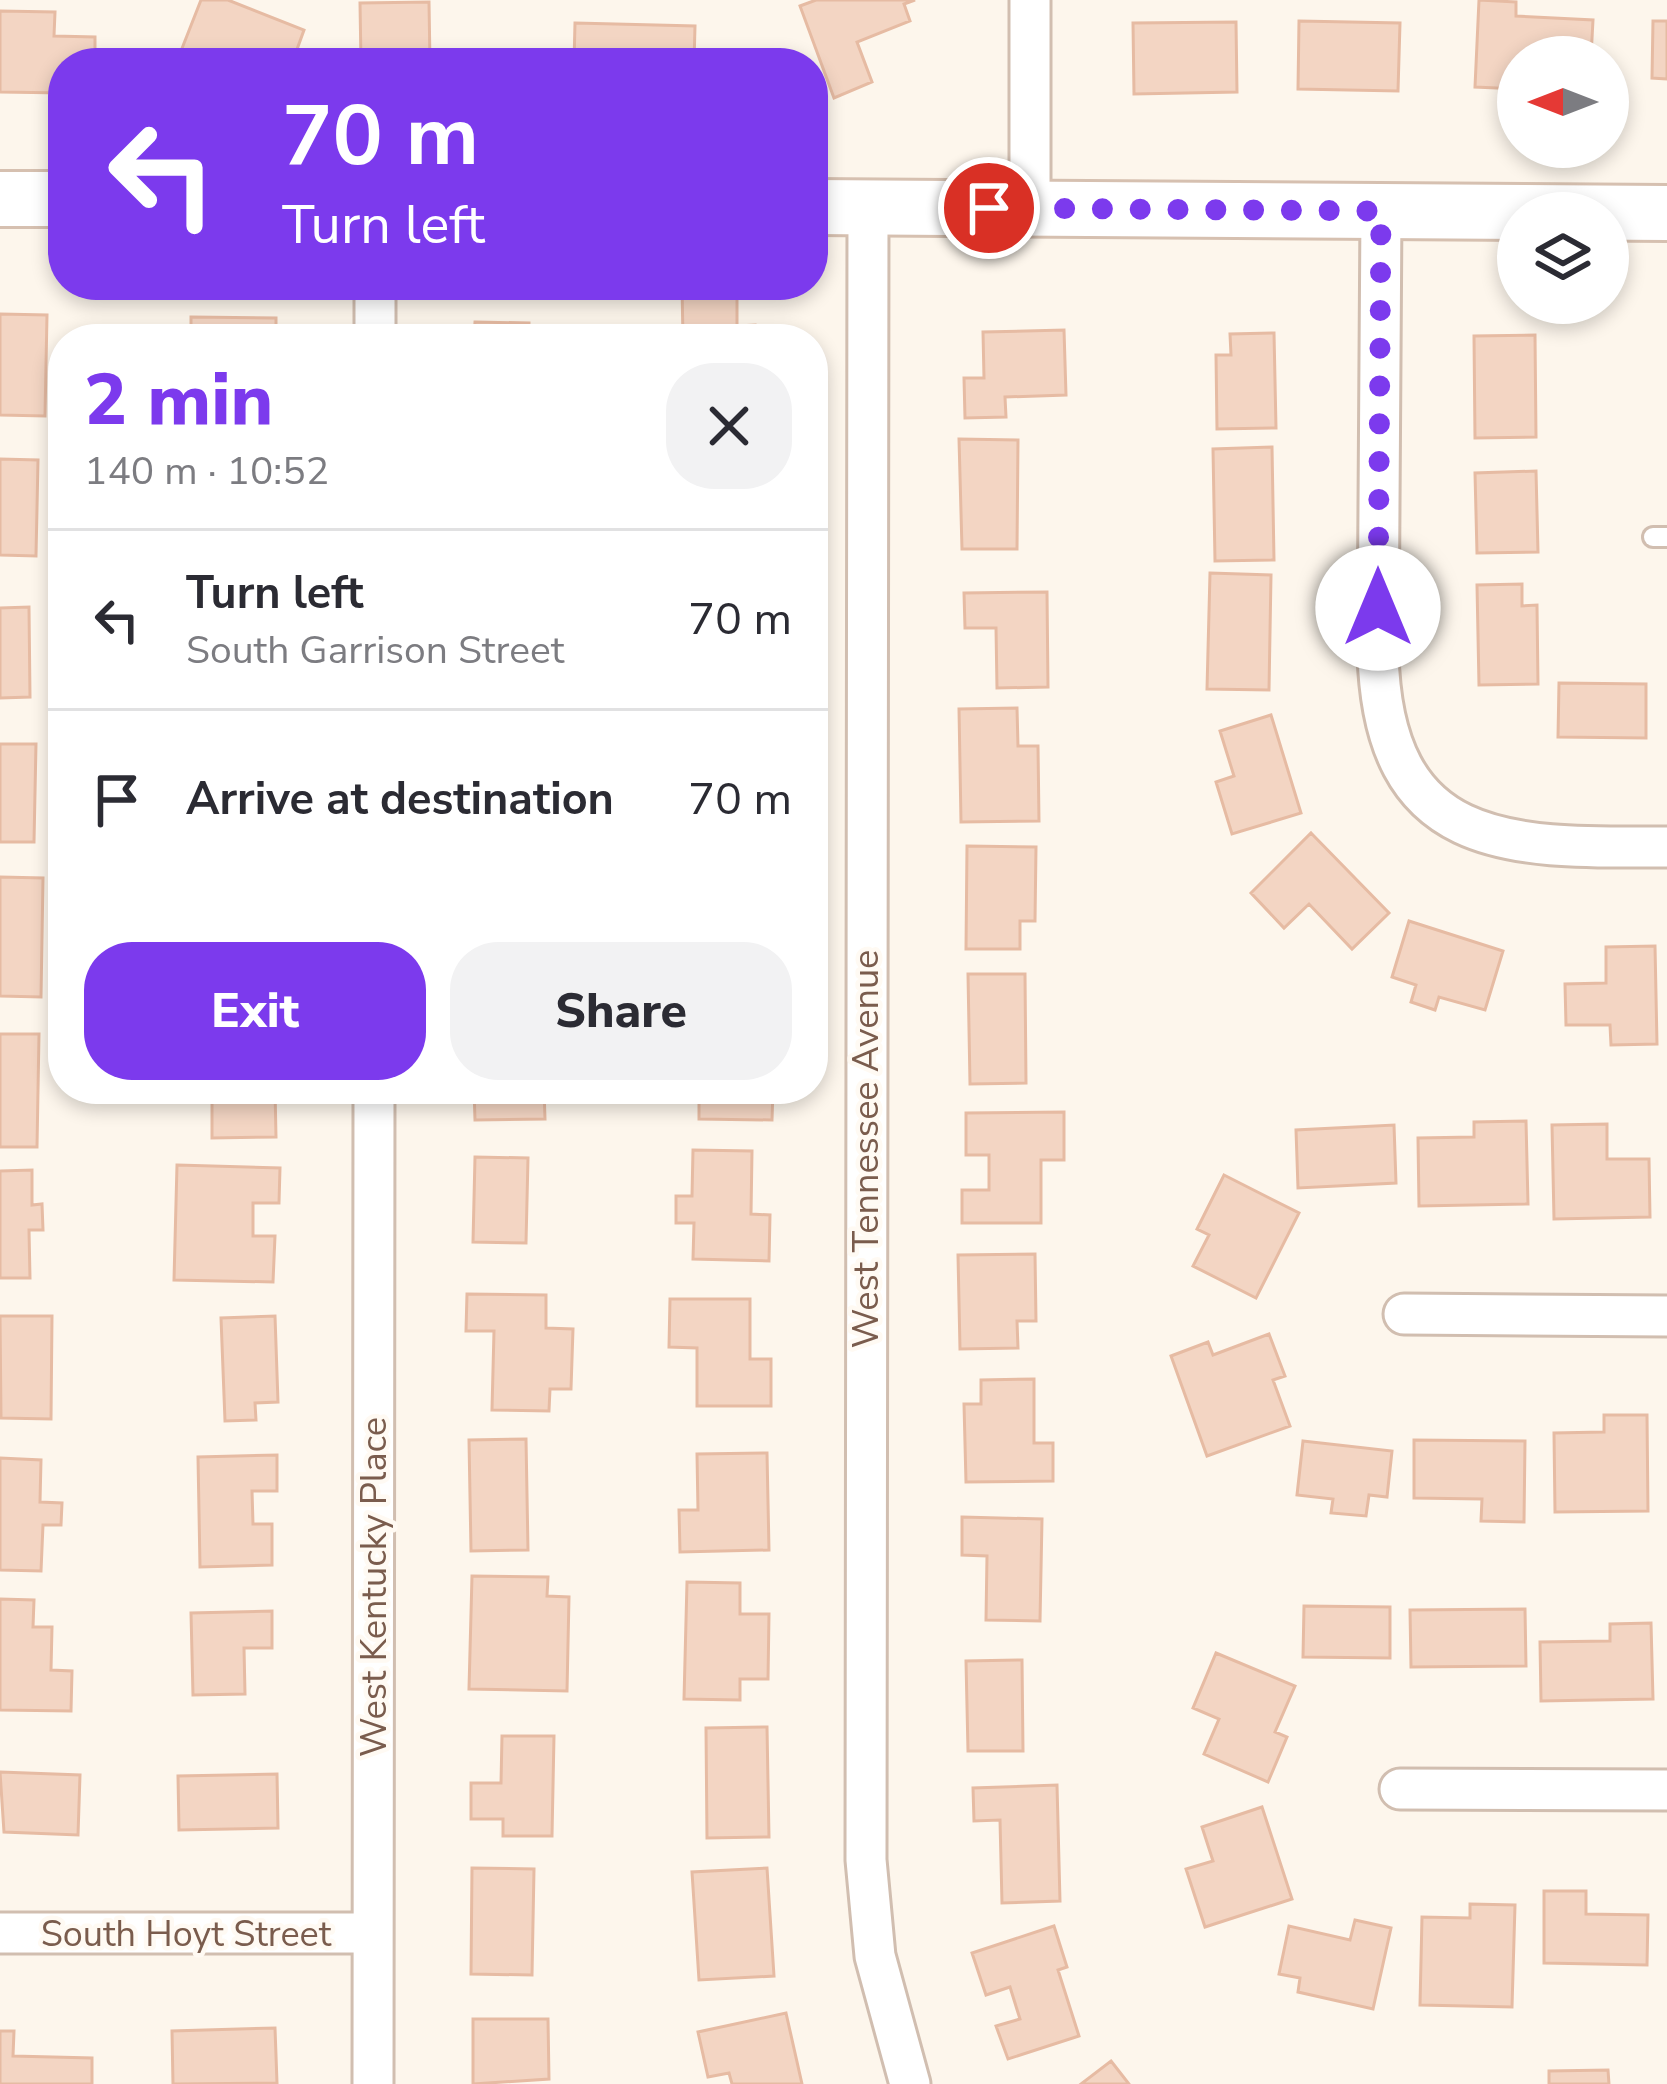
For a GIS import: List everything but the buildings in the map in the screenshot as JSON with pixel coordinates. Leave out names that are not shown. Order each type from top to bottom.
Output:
[{"type":"main road","points":[[0,199],[48,199]]},
{"type":"main road","points":[[828,207],[1667,213]]},
{"type":"street","points":[[1030,0],[1030,208]]},
{"type":"street","name":"West Tennessee Avenue","points":[[868,208],[866,1860],[875,1956],[910,2084]]},
{"type":"street","points":[[1381,211],[1378,676],[1396,751],[1415,785],[1437,807],[1492,838],[1557,846],[1667,847]]},
{"type":"street","name":"West Kentucky Place","points":[[373,2084],[374,1104]]},
{"type":"street","points":[[1404,1315],[1667,1316]]},
{"type":"street","points":[[1400,1789],[1667,1790]]},
{"type":"street","name":"South Hoyt Street","points":[[0,1933],[372,1933]]},
{"type":"route","points":[[989,208],[1381,211],[1378,608]]}]
